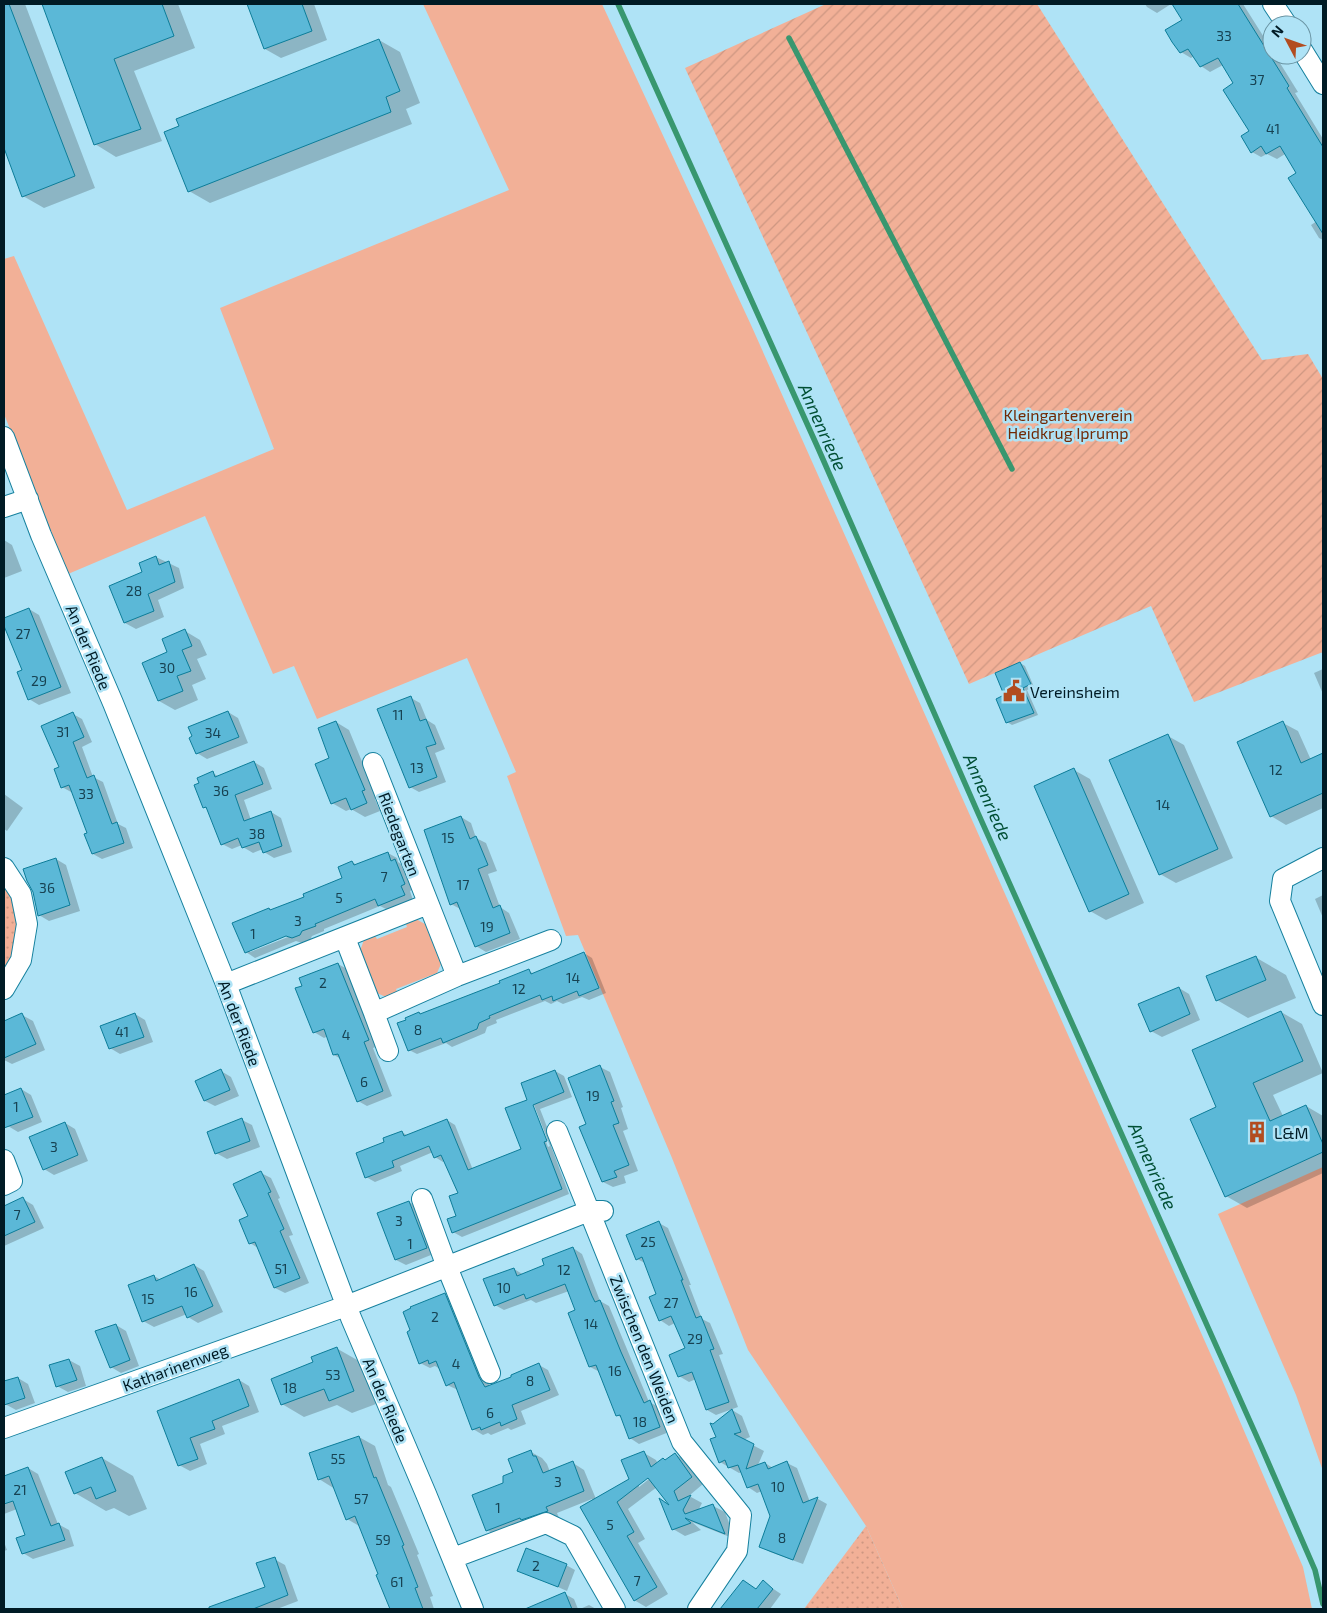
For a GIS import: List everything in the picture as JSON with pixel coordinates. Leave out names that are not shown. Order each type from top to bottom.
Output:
[{"type":"street","points":[[1273,4],[1280,15]]},
{"type":"street","points":[[1311,65],[1323,84]]},
{"type":"street","name":"An der Riede","points":[[4,437],[41,535],[113,703],[226,984],[346,1306],[453,1558],[472,1609]]},
{"type":"street","points":[[4,507],[28,499]]},
{"type":"street","name":"Riedegarten","points":[[373,763],[457,976]]},
{"type":"street","points":[[1323,858],[1283,879],[1280,901],[1323,1004]]},
{"type":"street","points":[[4,868],[21,894],[27,924],[21,960],[4,989]]},
{"type":"street","points":[[226,984],[428,904]]},
{"type":"street","points":[[345,938],[388,1051]]},
{"type":"street","points":[[374,1013],[457,976],[551,940]]},
{"type":"street","name":"Zwischen den Weiden","points":[[557,1131],[596,1211],[682,1442],[741,1515],[738,1551],[698,1609]]},
{"type":"street","points":[[4,1160],[12,1181],[4,1185]]},
{"type":"street","points":[[422,1199],[490,1373]]},
{"type":"street","points":[[346,1306],[596,1211]]},
{"type":"street","name":"Katharinenweg","points":[[4,1428],[346,1306]]},
{"type":"street","points":[[453,1558],[546,1523],[573,1536],[615,1609]]},
{"type":"green space","points":[[423,4],[602,4],[751,325],[1219,1373],[1303,1567],[1312,1609],[903,1609],[866,1526],[748,1350],[672,1158],[578,935],[566,936],[507,776],[516,772],[467,658],[317,719],[294,666],[273,674],[205,516],[68,574],[4,414],[4,259],[14,256],[127,510],[274,449],[220,308],[509,190]]},
{"type":"green space","name":"Kleingartenverein Heidkrug Iprump","points":[[826,4],[1037,4],[1262,360],[1308,354],[1323,379],[1323,652],[1194,702],[1151,606],[969,684],[685,68]]},
{"type":"green space","points":[[4,881],[12,899],[17,926],[15,945],[4,973]]},
{"type":"green space","points":[[414,918],[425,924],[441,964],[437,973],[396,989],[398,994],[388,998],[377,993],[360,951],[365,937],[374,934],[377,939],[407,927],[405,921]]},
{"type":"green space","points":[[1323,1167],[1323,1471],[1296,1395],[1218,1214]]},
{"type":"green space","points":[[866,1526],[903,1609],[804,1609]]},
{"type":"building","points":[[4,4],[9,4],[75,176],[22,197],[4,148]]},
{"type":"building","points":[[42,4],[162,4],[174,36],[114,59],[141,129],[94,145]]},
{"type":"building","points":[[247,4],[302,4],[312,31],[264,49]]},
{"type":"building","points":[[1172,4],[1238,4],[1262,43],[1262,65],[1276,65],[1289,86],[1287,88],[1323,147],[1323,234],[1288,178],[1296,173],[1280,146],[1266,154],[1261,146],[1251,153],[1241,136],[1249,131],[1223,90],[1233,83],[1218,58],[1200,67],[1188,49],[1180,53],[1172,42],[1165,30],[1182,20]]},
{"type":"building","points":[[379,39],[400,91],[386,97],[391,112],[188,192],[164,132],[179,126],[176,119]]},
{"type":"building","points":[[156,556],[159,565],[169,561],[175,582],[148,594],[154,611],[124,623],[109,586],[142,572],[139,563]]},
{"type":"building","points":[[29,608],[61,687],[28,700],[17,672],[22,670],[4,626],[4,618]]},
{"type":"building","points":[[185,629],[192,646],[182,650],[191,671],[177,676],[183,691],[158,701],[142,663],[167,652],[162,639]]},
{"type":"building","name":"Vereinsheim","points":[[1020,662],[1031,684],[1023,688],[1034,713],[1006,723],[996,699],[1004,695],[995,673]]},
{"type":"building","points":[[411,696],[420,721],[426,719],[436,744],[426,747],[437,777],[409,788],[377,709]]},
{"type":"building","points":[[228,711],[239,737],[196,754],[189,738],[192,736],[188,727]]},
{"type":"building","points":[[73,712],[84,737],[73,742],[87,778],[94,775],[112,824],[117,822],[124,843],[92,854],[84,834],[87,833],[69,785],[61,788],[54,769],[59,767],[41,726]]},
{"type":"building","points":[[336,721],[365,790],[362,791],[367,803],[351,810],[346,798],[331,804],[315,764],[329,758],[318,728]]},
{"type":"building","points":[[1283,721],[1301,763],[1323,753],[1323,793],[1270,817],[1237,742]]},
{"type":"building","points":[[1168,734],[1218,849],[1159,875],[1109,760]]},
{"type":"building","points":[[254,761],[263,784],[235,795],[244,821],[271,811],[282,846],[263,853],[259,842],[242,848],[238,838],[221,845],[206,807],[203,808],[194,785],[199,783],[197,778],[213,771],[215,777]]},
{"type":"building","points":[[1074,768],[1129,894],[1089,912],[1034,786]]},
{"type":"building","points":[[461,816],[470,839],[476,836],[488,865],[478,869],[493,908],[500,905],[510,933],[475,947],[457,902],[450,905],[424,830]]},
{"type":"building","points":[[388,852],[391,861],[395,859],[405,884],[401,886],[405,895],[378,906],[375,899],[315,924],[316,926],[302,931],[300,935],[292,938],[286,936],[245,953],[232,923],[269,908],[270,910],[304,897],[303,894],[342,878],[338,867],[352,861],[354,865]]},
{"type":"building","points":[[56,858],[70,905],[38,916],[33,892],[23,869]]},
{"type":"building","points":[[584,952],[599,988],[579,996],[577,991],[553,1001],[552,996],[542,1000],[540,995],[489,1016],[490,1018],[479,1023],[477,1029],[443,1043],[441,1038],[408,1051],[397,1023],[406,1020],[405,1018],[500,983],[499,981],[529,969],[531,974]]},
{"type":"building","points":[[1256,956],[1266,980],[1216,1001],[1206,976]]},
{"type":"building","points":[[338,963],[369,1040],[364,1042],[383,1091],[357,1102],[338,1054],[333,1055],[324,1029],[313,1033],[295,988],[302,986],[299,978]]},
{"type":"building","points":[[1179,987],[1190,1014],[1150,1032],[1138,1004]]},
{"type":"building","points":[[1281,1011],[1303,1061],[1253,1083],[1270,1121],[1306,1105],[1323,1144],[1323,1152],[1225,1197],[1190,1119],[1216,1107],[1192,1050]]},
{"type":"building","points":[[22,1013],[36,1044],[4,1058],[4,1021]]},
{"type":"building","points":[[135,1013],[144,1037],[109,1049],[100,1026]]},
{"type":"building","points":[[600,1065],[614,1101],[611,1102],[619,1123],[613,1125],[629,1165],[614,1171],[617,1177],[602,1182],[579,1127],[586,1124],[568,1078]]},
{"type":"building","points":[[221,1069],[230,1090],[204,1101],[195,1081]]},
{"type":"building","points":[[555,1070],[564,1092],[533,1105],[547,1141],[544,1142],[562,1189],[452,1233],[447,1219],[456,1216],[449,1196],[458,1193],[441,1155],[434,1158],[429,1146],[392,1161],[394,1167],[365,1178],[356,1153],[384,1142],[383,1138],[402,1131],[404,1136],[447,1119],[468,1170],[521,1149],[505,1108],[527,1100],[521,1083]]},
{"type":"building","points":[[21,1088],[33,1117],[4,1128],[4,1095]]},
{"type":"building","points":[[242,1118],[250,1141],[215,1154],[207,1132]]},
{"type":"building","points":[[65,1122],[78,1155],[43,1170],[29,1137]]},
{"type":"building","points":[[261,1171],[271,1192],[268,1193],[284,1229],[280,1231],[300,1278],[274,1288],[255,1242],[249,1244],[239,1220],[248,1216],[233,1184]]},
{"type":"building","points":[[23,1197],[35,1222],[4,1236],[4,1206]]},
{"type":"building","points":[[409,1201],[427,1248],[395,1260],[377,1213]]},
{"type":"building","points":[[659,1221],[696,1318],[701,1316],[714,1349],[710,1350],[729,1402],[706,1410],[692,1372],[678,1377],[669,1355],[685,1348],[671,1316],[659,1321],[649,1297],[656,1294],[642,1257],[636,1260],[626,1235]]},
{"type":"building","points":[[573,1247],[592,1296],[595,1302],[600,1300],[644,1403],[650,1400],[660,1427],[629,1439],[620,1415],[616,1416],[596,1365],[589,1367],[568,1313],[575,1310],[565,1284],[526,1299],[524,1294],[494,1306],[483,1279],[514,1268],[517,1276],[544,1265],[542,1259]]},
{"type":"building","points":[[194,1264],[213,1306],[187,1318],[182,1306],[142,1322],[128,1285],[154,1275],[156,1281]]},
{"type":"building","points":[[445,1293],[479,1377],[485,1387],[539,1363],[550,1390],[512,1405],[517,1419],[501,1426],[500,1422],[481,1430],[480,1427],[472,1430],[454,1382],[446,1386],[436,1361],[429,1364],[428,1360],[419,1364],[407,1332],[410,1330],[403,1312],[410,1307]]},
{"type":"building","points":[[116,1324],[130,1360],[110,1368],[95,1331]]},
{"type":"building","points":[[337,1347],[354,1391],[329,1401],[324,1389],[281,1405],[271,1379],[313,1362],[311,1357]]},
{"type":"building","points":[[69,1359],[77,1380],[56,1387],[49,1365]]},
{"type":"building","points":[[18,1377],[25,1398],[4,1405],[4,1381]]},
{"type":"building","points":[[239,1379],[249,1406],[212,1421],[215,1429],[190,1438],[198,1459],[178,1466],[157,1411]]},
{"type":"building","points":[[732,1409],[741,1432],[734,1434],[754,1444],[746,1469],[765,1462],[768,1469],[787,1461],[803,1503],[818,1497],[793,1560],[759,1547],[770,1516],[758,1484],[747,1488],[738,1465],[728,1468],[725,1460],[719,1463],[710,1439],[716,1437],[710,1423],[713,1424]]},
{"type":"building","points":[[359,1436],[374,1478],[376,1477],[404,1545],[402,1546],[418,1587],[415,1588],[423,1609],[390,1609],[355,1516],[346,1520],[329,1476],[318,1480],[309,1453]]},
{"type":"building","points":[[531,1450],[533,1456],[536,1456],[543,1473],[573,1461],[584,1491],[546,1507],[548,1511],[521,1520],[520,1518],[486,1531],[472,1495],[503,1483],[503,1476],[513,1472],[508,1459]]},
{"type":"building","points":[[644,1451],[651,1467],[663,1458],[665,1460],[675,1453],[692,1477],[674,1491],[678,1501],[691,1495],[683,1510],[685,1514],[713,1504],[725,1534],[685,1518],[691,1523],[672,1530],[659,1498],[669,1505],[648,1478],[617,1502],[634,1532],[627,1536],[657,1587],[634,1601],[580,1507],[629,1479],[621,1460]]},
{"type":"building","points":[[102,1457],[116,1491],[96,1499],[91,1487],[74,1494],[65,1472]]},
{"type":"building","points":[[28,1467],[51,1526],[59,1523],[65,1540],[22,1554],[16,1538],[25,1535],[13,1501],[4,1504],[4,1476]]},
{"type":"building","points":[[526,1548],[567,1564],[558,1587],[517,1571]]},
{"type":"building","points":[[275,1557],[288,1595],[253,1609],[209,1609],[209,1607],[265,1587],[256,1563]]},
{"type":"building","points":[[743,1580],[756,1589],[763,1580],[773,1589],[757,1609],[720,1609]]},
{"type":"building","points":[[565,1592],[572,1609],[525,1609]]},
{"type":"waterway","name":"Annenriede","points":[[618,4],[818,448],[978,813],[1261,1446],[1315,1570],[1323,1604]]},
{"type":"waterway","points":[[789,38],[1012,469]]},
{"type":"place","name":"Vereinsheim","points":[[1014,691]]},
{"type":"place","name":"L&M","points":[[1257,1132]]}]
